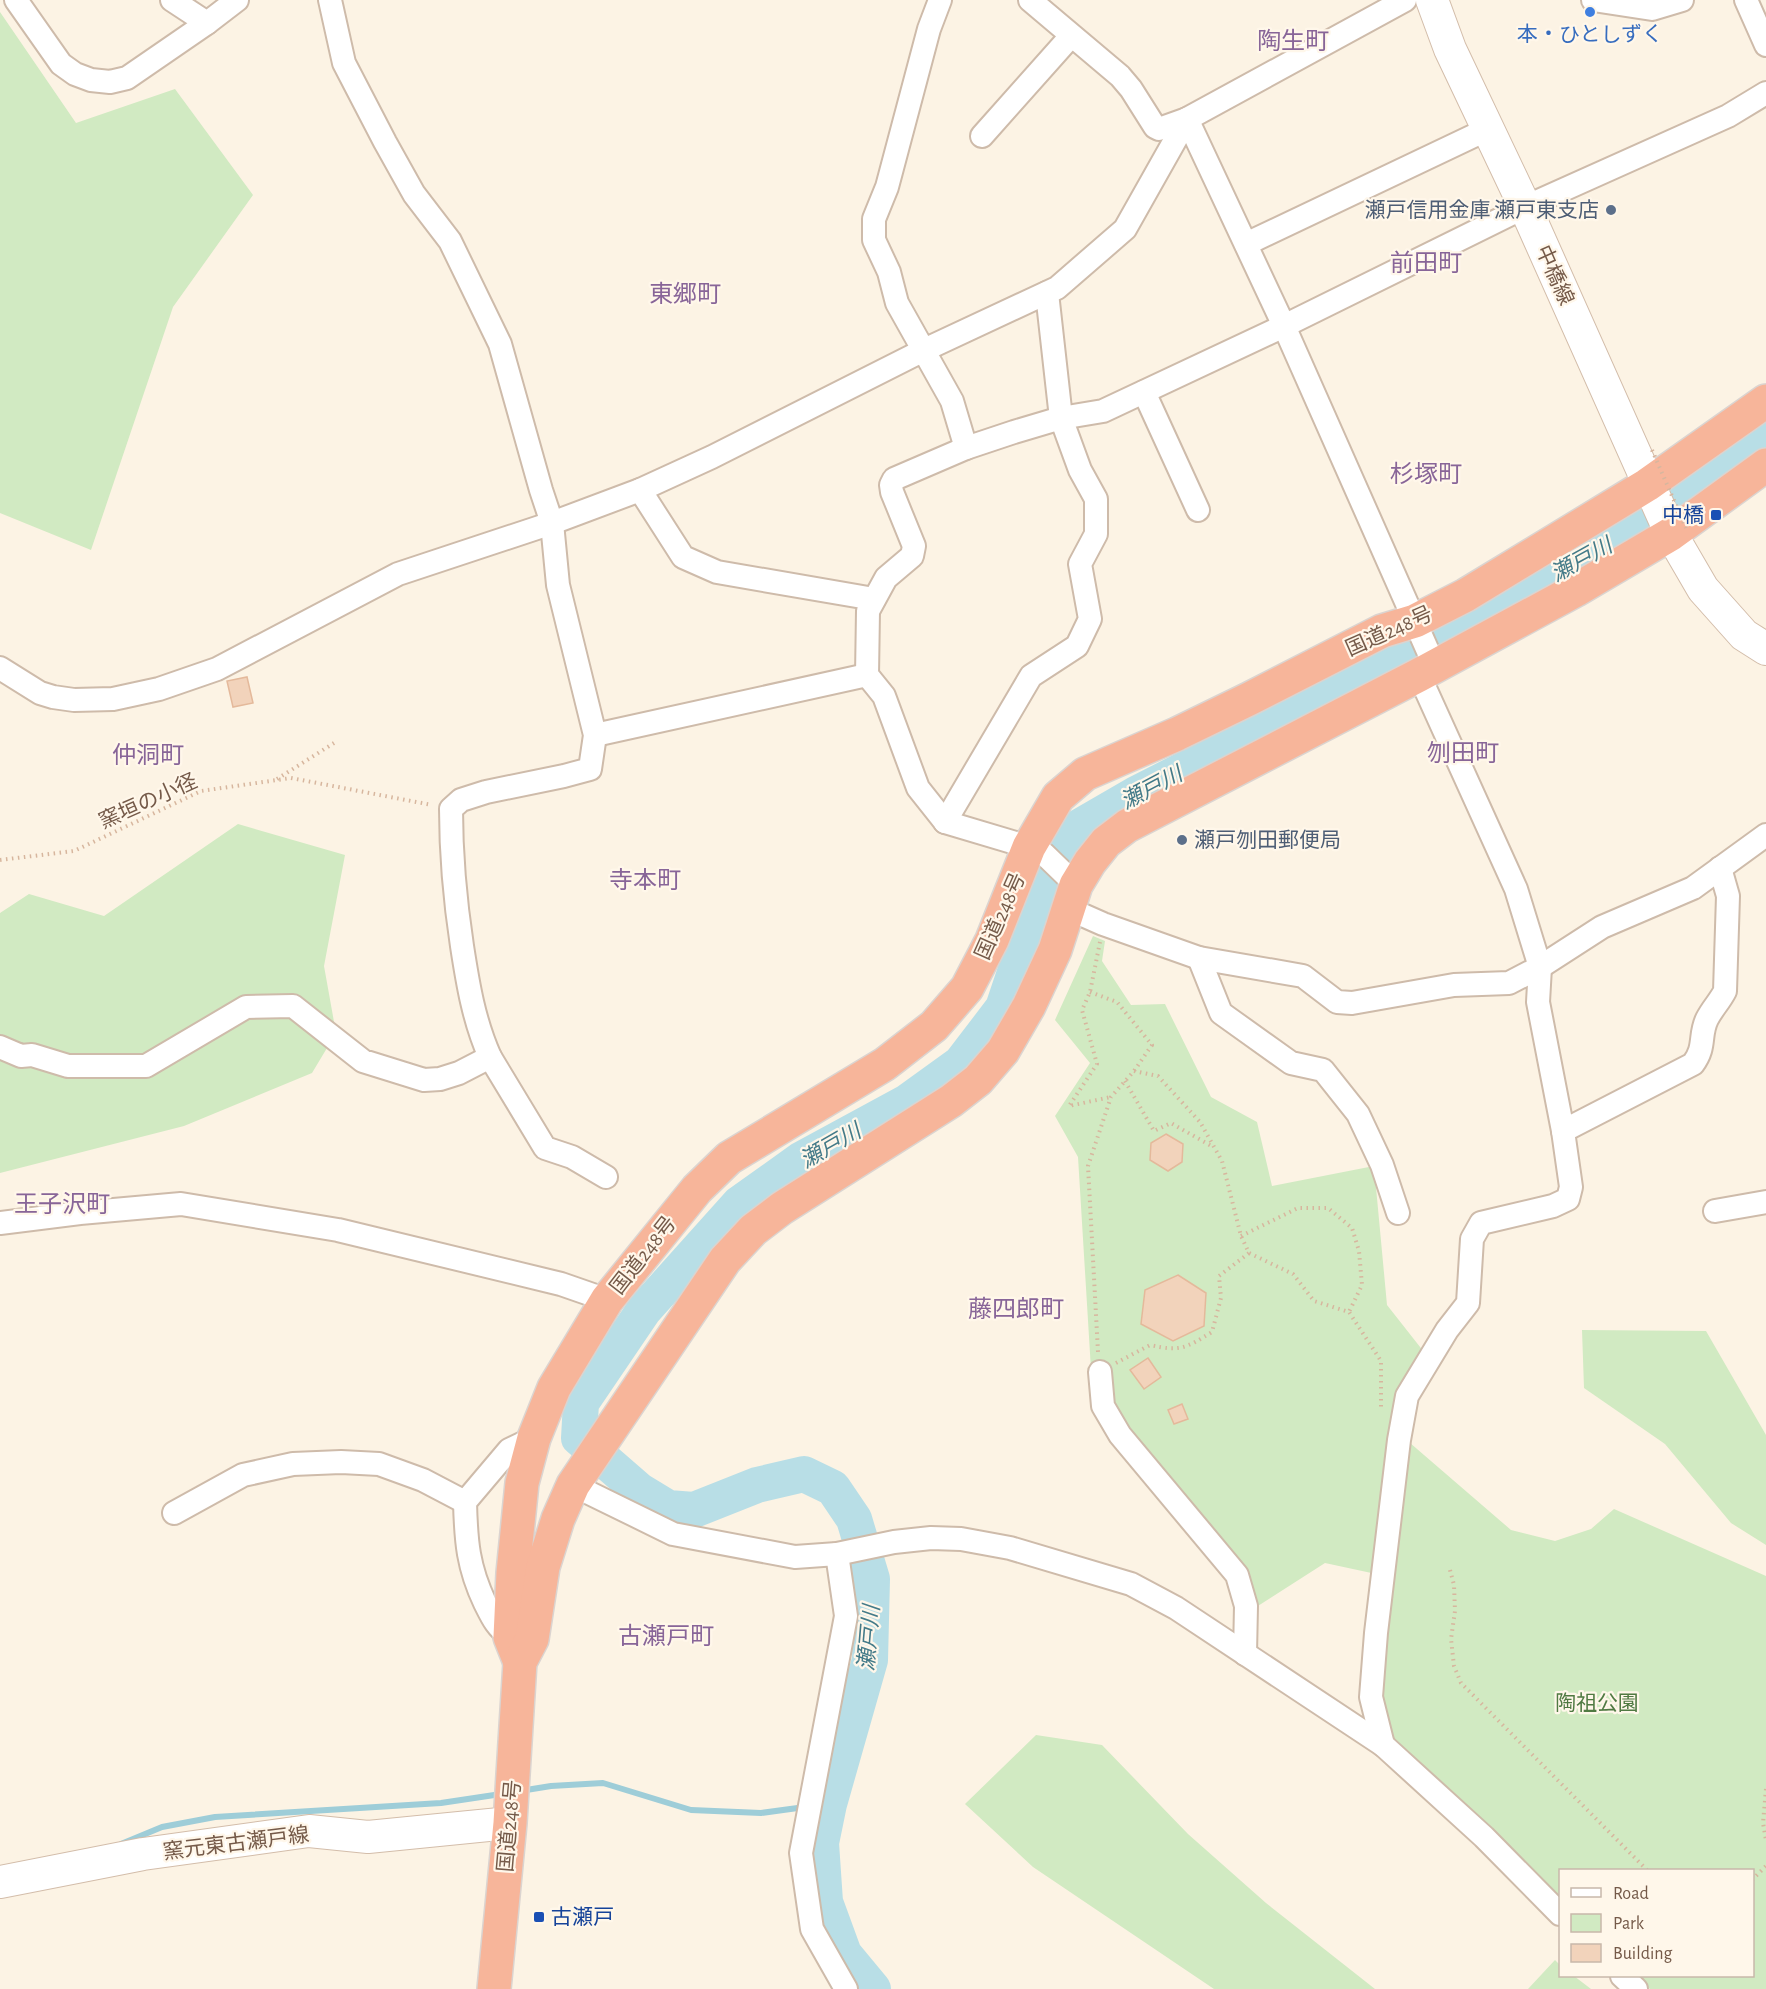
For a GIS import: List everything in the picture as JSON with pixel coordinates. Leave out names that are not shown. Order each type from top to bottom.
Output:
[{"type":"highway","name":"国道248号","points":[[494,1989],[511,1802],[515,1650],[513,1573],[522,1483],[534,1438],[554,1388],[608,1300],[690,1197],[729,1158],[868,1075],[934,1026],[967,988],[1036,851],[1058,797],[1085,774],[1250,699],[1382,631],[1418,627],[1466,595],[1650,490],[1766,401]]},
{"type":"highway","name":"国道248号","points":[[515,1650],[532,1639],[543,1567],[558,1519],[578,1478],[725,1260],[753,1230],[782,1208],[951,1101],[978,1080],[1003,1051],[1029,1006],[1054,950],[1072,891],[1106,842],[1128,826],[1576,590],[1675,530],[1766,465]]},
{"type":"street","points":[[16,0],[61,64],[84,78],[100,82],[127,78],[237,0]]},
{"type":"street","points":[[172,0],[207,23]]},
{"type":"street","points":[[330,0],[344,63],[414,194],[450,241],[500,344],[552,523],[558,585],[595,735],[590,769],[486,792],[461,800],[451,809],[454,888],[468,987],[479,1031],[490,1057],[546,1148],[572,1157],[606,1177]]},
{"type":"street","points":[[940,0],[929,29],[887,187],[874,219],[874,240],[889,272],[897,303],[952,401],[966,448]]},
{"type":"street","points":[[1030,0],[1120,76],[1131,88],[1155,127],[1160,129],[1187,118],[1405,0]]},
{"type":"street","name":"中橋線","points":[[1432,0],[1450,49],[1525,207],[1650,490],[1675,530],[1702,589],[1744,635],[1766,649]]},
{"type":"street","points":[[1593,0],[1652,9],[1682,0]]},
{"type":"street","points":[[1746,0],[1766,45]]},
{"type":"street","points":[[982,136],[1071,36]]},
{"type":"street","points":[[1766,93],[1728,116],[1525,207],[1284,326],[1103,411],[1061,418],[966,448],[894,479],[891,485],[892,492],[914,546],[912,556],[886,578],[868,611],[867,675],[884,696],[918,788],[945,822],[1036,851],[1103,924],[1199,958],[1303,976],[1337,1002],[1352,1003],[1454,985],[1509,983],[1540,967],[1602,927],[1693,888],[1766,835]]},
{"type":"street","points":[[0,668],[40,693],[74,700],[113,699],[159,689],[217,669],[398,574],[552,523],[640,490],[722,452],[922,351],[1057,288],[1125,229],[1187,118]]},
{"type":"street","points":[[1187,118],[1284,326],[1418,627],[1429,667],[1516,889],[1540,967],[1538,1002],[1563,1131],[1571,1187],[1568,1199],[1553,1206],[1481,1223],[1472,1239],[1468,1303],[1447,1330],[1407,1396],[1399,1440],[1376,1633],[1371,1697],[1383,1745]]},
{"type":"street","points":[[1246,244],[1488,129]]},
{"type":"street","points":[[945,822],[1031,676],[1077,646],[1090,619],[1080,564],[1096,534],[1096,499],[1080,470],[1061,418],[1047,293]]},
{"type":"street","points":[[1144,392],[1198,510]]},
{"type":"street","points":[[640,490],[683,557],[717,572],[874,599]]},
{"type":"street","points":[[595,735],[867,675]]},
{"type":"street","points":[[1563,1131],[1692,1064],[1700,1055],[1706,1020],[1725,991],[1728,896],[1720,868]]},
{"type":"street","points":[[1199,958],[1221,1012],[1291,1062],[1323,1070],[1358,1114],[1382,1165],[1398,1213]]},
{"type":"street","points":[[0,1047],[21,1056],[32,1055],[68,1066],[146,1066],[246,1007],[293,1006],[363,1061],[424,1080],[440,1079],[459,1073],[490,1057]]},
{"type":"street","points":[[1715,1211],[1766,1202]]},
{"type":"street","points":[[0,1223],[181,1204],[338,1230],[561,1284],[608,1300]]},
{"type":"street","points":[[1100,1372],[1103,1406],[1120,1435],[1237,1575],[1246,1606],[1245,1654]]},
{"type":"street","points":[[515,1650],[497,1626],[471,1570],[466,1539],[465,1502],[509,1450],[534,1438]]},
{"type":"street","points":[[174,1513],[243,1475],[293,1464],[341,1462],[379,1464],[423,1480],[465,1502]]},
{"type":"street","points":[[578,1478],[673,1534],[795,1557],[840,1553],[932,1538],[961,1539],[1010,1548],[1131,1584],[1176,1608],[1383,1745],[1484,1837],[1559,1913]]},
{"type":"street","points":[[840,1553],[846,1616],[801,1853],[812,1929],[846,1989]]},
{"type":"street","name":"窯元東古瀬戸線","points":[[0,1882],[143,1854],[309,1831],[368,1837],[511,1802]]},
{"type":"street","points":[[1624,1977],[1636,1989]]},
{"type":"path","points":[[1652,450],[1675,530]]},
{"type":"path","points":[[275,780],[334,743]]},
{"type":"path","name":"窯垣の小径","points":[[0,860],[74,851],[201,791],[291,778],[451,809]]},
{"type":"path","points":[[1103,924],[1090,992],[1082,1010],[1097,1064],[1069,1107],[1111,1096]]},
{"type":"path","points":[[1090,992],[1117,1002],[1152,1045],[1134,1071],[1111,1096],[1088,1166],[1100,1372],[1150,1345],[1170,1350],[1191,1345],[1212,1332],[1221,1298],[1219,1275],[1249,1253]]},
{"type":"path","points":[[1134,1071],[1158,1076],[1200,1122],[1222,1161],[1241,1236],[1249,1253],[1293,1274],[1314,1301],[1349,1312],[1380,1361],[1381,1414]]},
{"type":"path","points":[[1125,1081],[1154,1131],[1171,1123],[1214,1147]]},
{"type":"path","points":[[1241,1236],[1298,1208],[1328,1208],[1352,1228],[1359,1251],[1362,1286],[1349,1312]]},
{"type":"path","points":[[1450,1570],[1454,1585],[1455,1611],[1451,1640],[1454,1666],[1461,1683],[1646,1869]]},
{"type":"path","points":[[1766,1789],[1763,1823],[1766,1840]]},
{"type":"path","points":[[1754,1878],[1766,1866]]},
{"type":"green space","points":[[0,12],[76,123],[175,89],[253,195],[173,307],[91,550],[0,513]]},
{"type":"green space","points":[[238,824],[345,855],[324,966],[336,1033],[312,1073],[184,1126],[0,1173],[0,913],[29,894],[104,916]]},
{"type":"green space","name":"陶祖公園","points":[[1093,936],[1105,941],[1102,961],[1131,1005],[1165,1004],[1211,1097],[1257,1122],[1272,1186],[1374,1166],[1387,1305],[1424,1352],[1399,1386],[1395,1430],[1511,1530],[1555,1541],[1591,1529],[1614,1509],[1766,1576],[1766,1989],[1650,1989],[1636,1977],[1754,1977],[1754,1869],[1559,1869],[1559,1908],[1394,1741],[1375,1706],[1390,1577],[1325,1563],[1250,1611],[1092,1386],[1078,1157],[1055,1116],[1090,1063],[1055,1020]]},
{"type":"green space","points":[[1582,1330],[1706,1331],[1766,1435],[1766,1545],[1731,1523],[1665,1444],[1584,1388]]},
{"type":"green space","points":[[1036,1735],[1102,1745],[1188,1834],[1266,1903],[1375,1989],[1214,1989],[1033,1867],[965,1804]]},
{"type":"green space","points":[[1555,1960],[1559,1964],[1559,1977],[1575,1977],[1591,1989],[1528,1989]]},
{"type":"building","points":[[247,677],[253,703],[233,707],[227,681]]},
{"type":"building","points":[[1166,1134],[1183,1144],[1182,1162],[1168,1171],[1150,1160],[1151,1143]]},
{"type":"building","points":[[1178,1275],[1206,1293],[1204,1326],[1173,1341],[1141,1324],[1145,1290]]},
{"type":"building","points":[[1148,1358],[1161,1377],[1144,1389],[1130,1370]]},
{"type":"building","points":[[1182,1404],[1188,1419],[1174,1424],[1168,1410]]},
{"type":"waterway","name":"瀬戸川","points":[[873,1989],[844,1954],[825,1902],[821,1843],[829,1804],[870,1660],[872,1579],[854,1519],[833,1488],[804,1474],[757,1485],[694,1510],[668,1508],[640,1491],[579,1438],[581,1403],[644,1310],[739,1204],[802,1159],[907,1102],[961,1063],[1003,1008],[1033,919],[1079,827],[1136,794],[1398,661],[1619,537],[1766,428]]},
{"type":"waterway","points":[[520,1791],[551,1786],[603,1783],[691,1810],[761,1813],[805,1807]]},
{"type":"waterway","points":[[121,1844],[162,1827],[215,1817],[441,1803],[501,1794]]},
{"type":"waterway","points":[[815,1806],[829,1804]]},
{"type":"place","name":"本・ひとしずく","points":[[1590,12]]},
{"type":"place","name":"瀬戸信用金庫 瀬戸東支店","points":[[1611,210]]},
{"type":"place","name":"中橋","points":[[1716,515]]},
{"type":"place","name":"瀬戸刎田郵便局","points":[[1182,840]]},
{"type":"place","name":"古瀬戸","points":[[539,1917]]},
{"type":"district","name":"陶生町","points":[[1293,41]]},
{"type":"district","name":"前田町","points":[[1426,263]]},
{"type":"district","name":"東郷町","points":[[685,294]]},
{"type":"district","name":"杉塚町","points":[[1426,474]]},
{"type":"district","name":"刎田町","points":[[1463,753]]},
{"type":"district","name":"仲洞町","points":[[148,755]]},
{"type":"district","name":"寺本町","points":[[645,880]]},
{"type":"district","name":"王子沢町","points":[[62,1204]]},
{"type":"district","name":"藤四郎町","points":[[1016,1309]]},
{"type":"district","name":"古瀬戸町","points":[[666,1636]]}]
